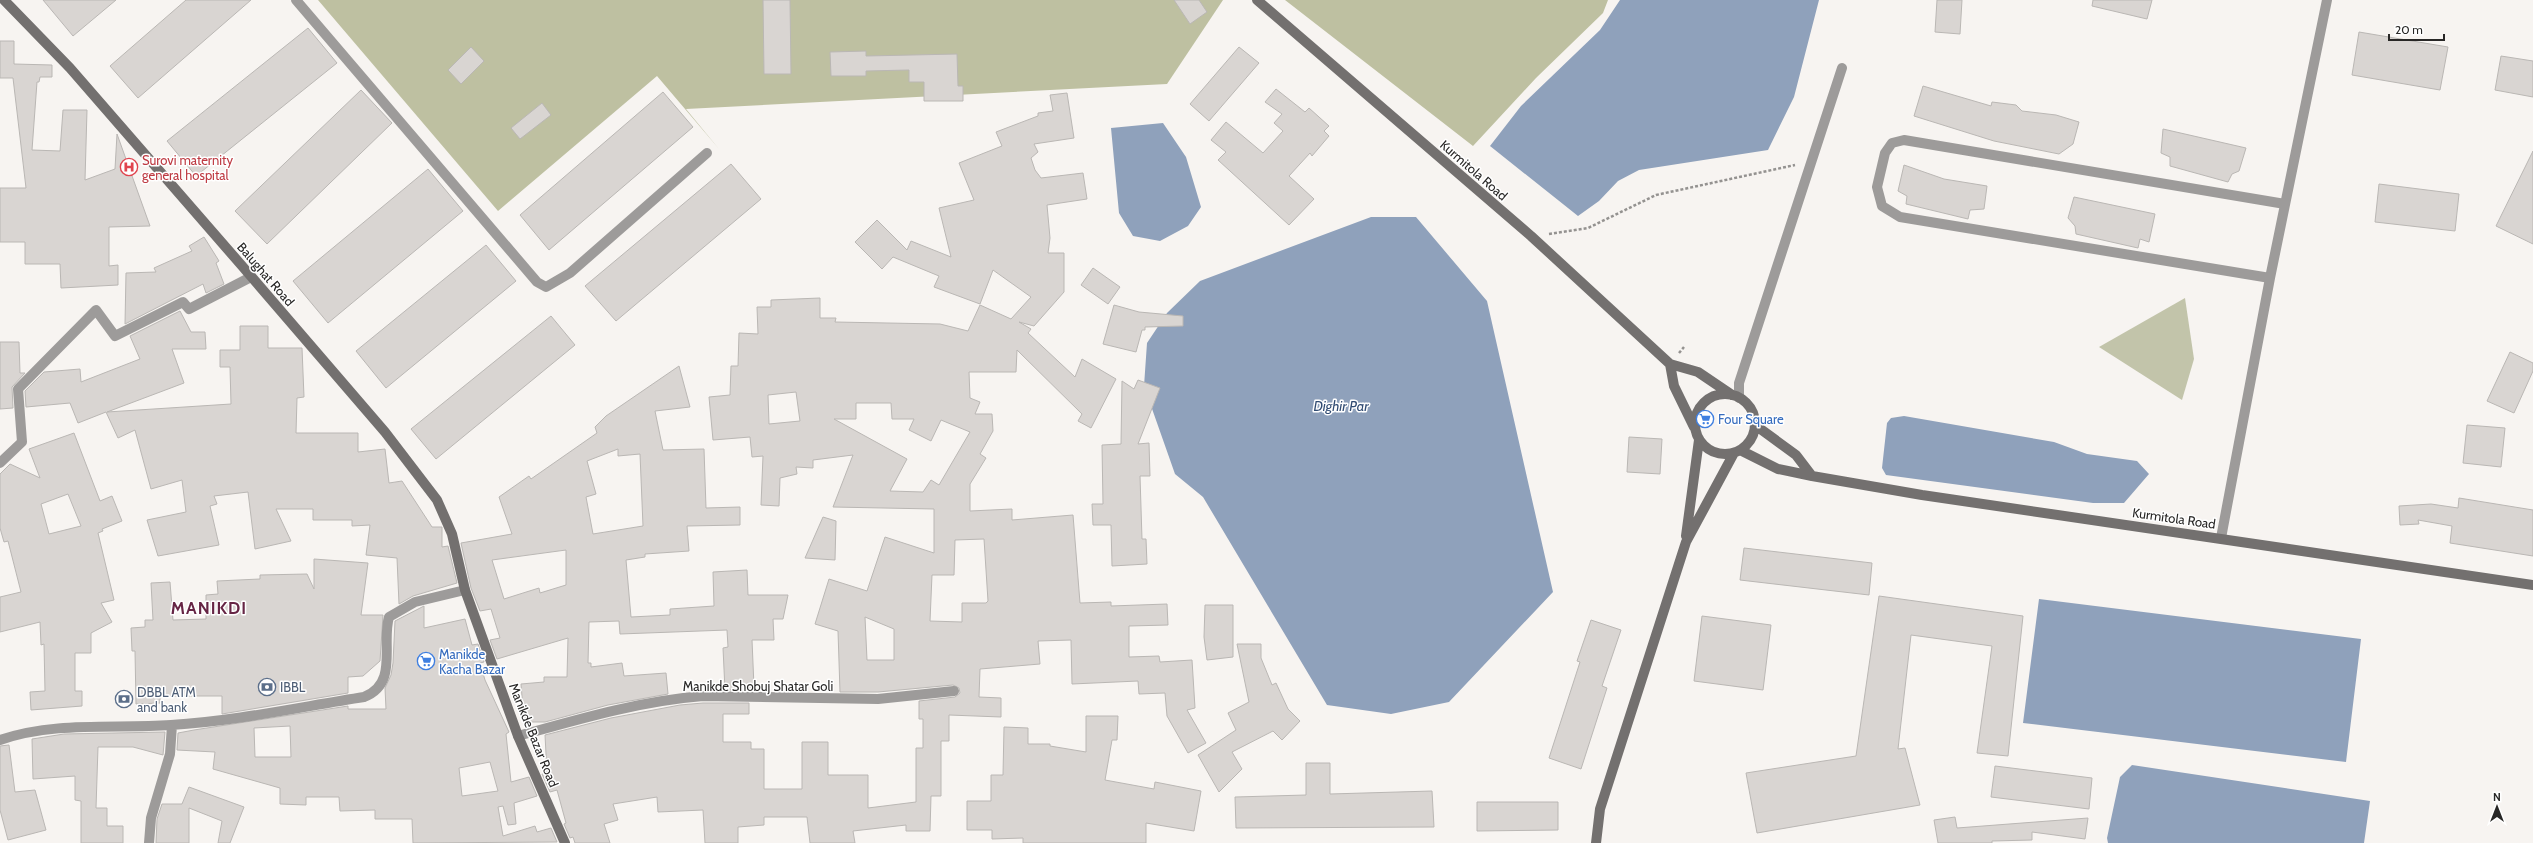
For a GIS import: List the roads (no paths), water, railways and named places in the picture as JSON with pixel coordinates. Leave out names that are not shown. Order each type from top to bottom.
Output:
[{"type":"street","name":"Balughat Road","points":[[4,0],[70,68],[385,432],[437,500],[452,534],[465,590]]},
{"type":"street","points":[[296,0],[537,282],[546,287],[570,273],[707,153]]},
{"type":"street","name":"Kurmitola Road","points":[[1257,0],[1531,236],[1670,364]]},
{"type":"street","points":[[2222,538],[2270,278],[2327,0]]},
{"type":"street","points":[[1735,396],[1842,68]]},
{"type":"street","points":[[2270,278],[1900,217],[1882,206],[1877,187],[1885,153],[1892,143],[1904,140],[2285,204]]},
{"type":"street","points":[[0,463],[22,442],[18,389],[96,310],[115,336],[183,302],[189,309],[251,277]]},
{"type":"street","points":[[1686,542],[1737,452],[1751,440],[1755,424],[1749,406],[1735,396],[1698,372],[1670,364],[1674,386],[1699,440],[1706,448],[1716,453],[1737,452]]},
{"type":"street","points":[[1695,429],[1696,417],[1701,407],[1709,399],[1720,394],[1735,396]]},
{"type":"street","points":[[1755,424],[1796,455],[1812,476]]},
{"type":"street","points":[[1596,843],[1600,809],[1686,542],[1699,440]]},
{"type":"street","name":"Kurmitola Road","points":[[1737,452],[1778,469],[1812,476],[2533,585]]},
{"type":"street","points":[[0,740],[44,730],[71,726],[172,725],[289,709],[370,694],[378,687],[385,672],[389,617],[415,602],[465,590]]},
{"type":"street","name":"Manikde Bazar Road","points":[[465,590],[518,736],[565,843]]},
{"type":"street","name":"Manikde Shobuj Shatar Goli","points":[[518,736],[620,708],[679,698],[703,696],[878,699],[954,691]]},
{"type":"street","points":[[149,843],[151,818],[170,754],[172,725]]},
{"type":"water","points":[[1620,0],[1819,0],[1794,97],[1768,150],[1639,170],[1618,181],[1599,201],[1578,216],[1490,146],[1521,106],[1600,30]]},
{"type":"water","points":[[1163,123],[1186,157],[1201,207],[1188,226],[1160,241],[1133,236],[1119,213],[1111,128]]},
{"type":"water","name":"Dighir Par","points":[[1371,217],[1416,217],[1487,301],[1553,592],[1449,702],[1391,714],[1327,705],[1203,497],[1175,474],[1144,386],[1147,343],[1167,313],[1200,281]]},
{"type":"water","points":[[1904,416],[2054,442],[2087,454],[2137,461],[2149,474],[2124,503],[2093,503],[1886,475],[1882,468],[1887,423],[1891,418]]},
{"type":"water","points":[[2039,599],[2361,639],[2346,762],[2023,723]]},
{"type":"water","points":[[2132,765],[2370,801],[2364,843],[2108,843],[2107,838],[2120,777]]},
{"type":"place","name":"Surovi maternity general hospital","points":[[129,167]]},
{"type":"place","name":"Four Square","points":[[1705,419]]},
{"type":"place","name":"Manikde Kacha Bazar","points":[[426,661]]},
{"type":"place","name":"IBBL","points":[[267,687]]},
{"type":"place","name":"DBBL ATM and bank","points":[[124,699]]},
{"type":"district","name":"MANIKDI","points":[[209,608]]}]
